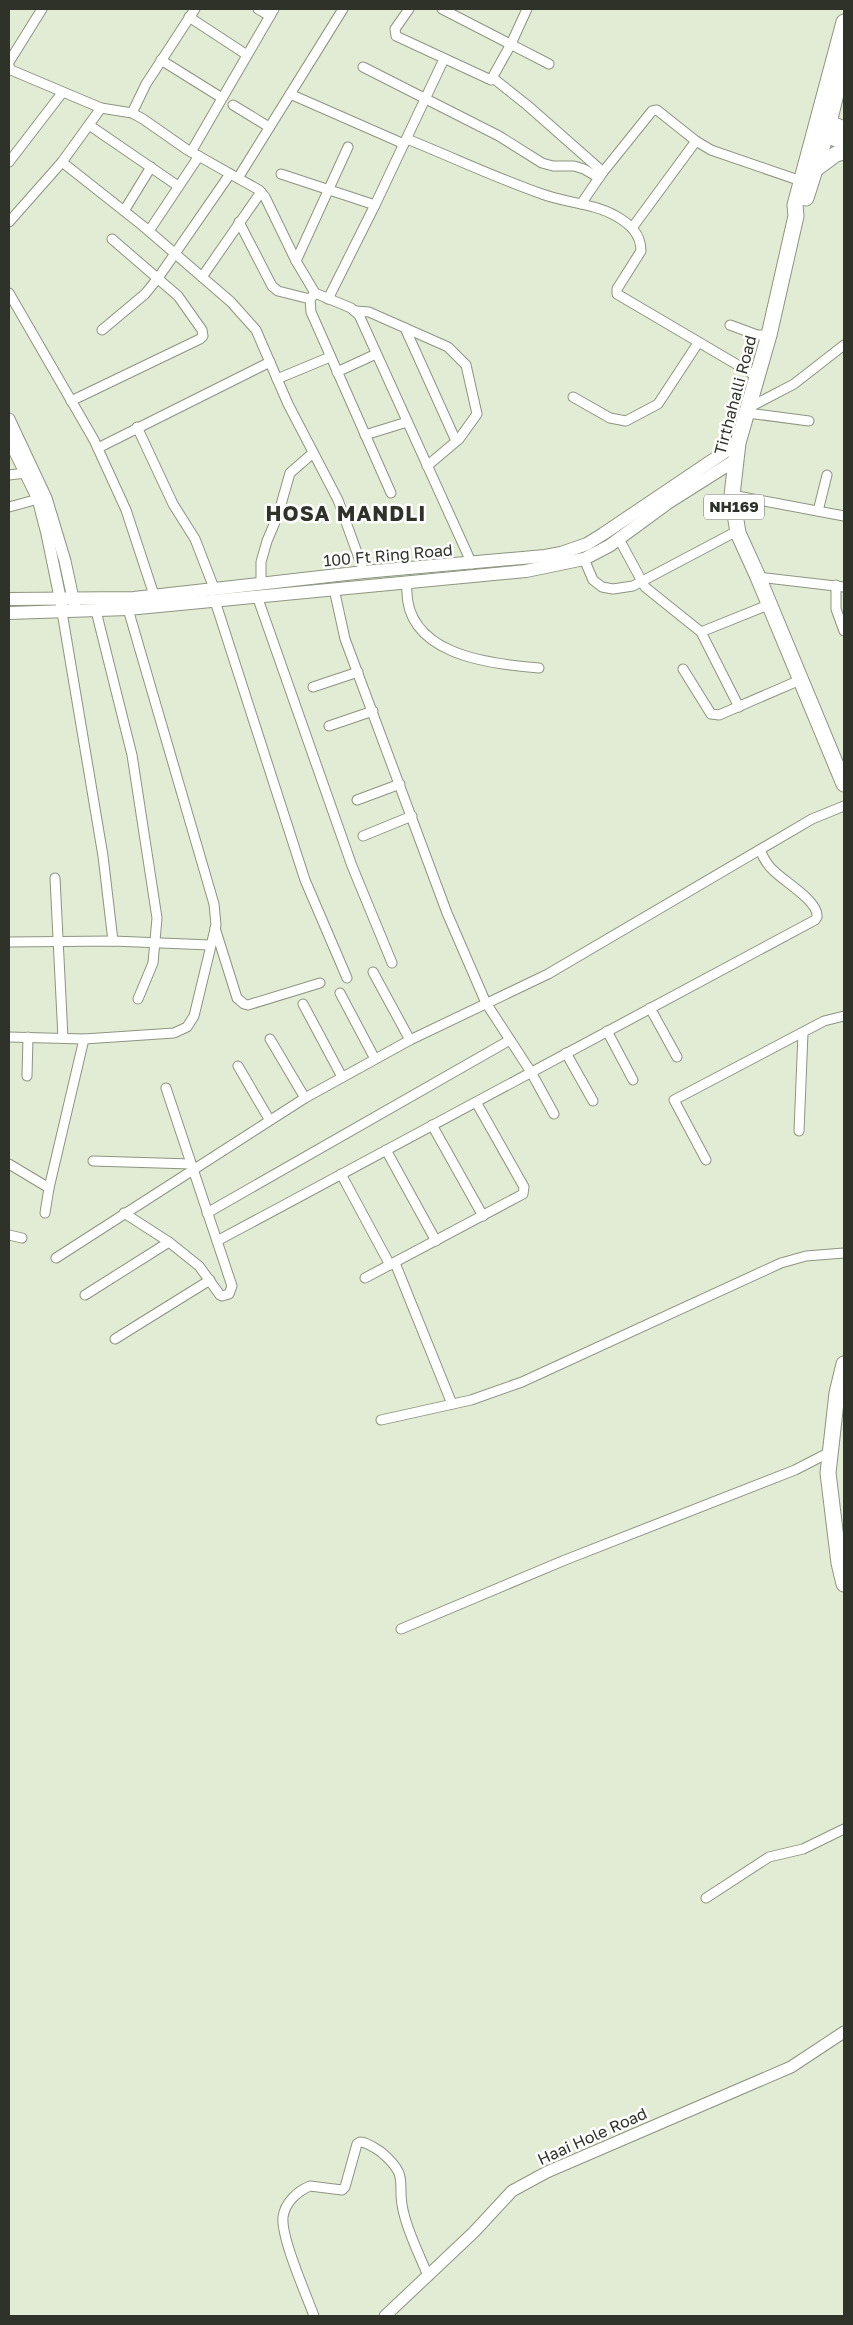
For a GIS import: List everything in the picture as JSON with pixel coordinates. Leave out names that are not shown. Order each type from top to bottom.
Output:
[{"type":"highway","points":[[826,125],[844,22]]},
{"type":"highway","points":[[826,125],[844,61]]},
{"type":"highway","points":[[826,125],[844,129]]},
{"type":"highway","points":[[826,125],[844,142]]},
{"type":"highway","name":"NH169","points":[[796,216],[803,206],[817,168],[826,125]]},
{"type":"highway","name":"Tirthahalli Road","points":[[826,125],[802,181],[795,205],[796,216],[769,336],[734,461],[732,495],[737,531],[844,784]]},
{"type":"highway","points":[[817,168],[836,154],[844,152]]},
{"type":"highway","points":[[843,1576],[828,1473],[844,1364]]},
{"type":"main road","name":"100 Ft Ring Road","points":[[259,590],[364,572],[472,564],[545,556],[587,544],[738,443]]},
{"type":"main road","name":"100 Ft Ring Road","points":[[9,599],[68,605],[96,611],[128,609],[215,594],[259,590],[334,589],[407,584],[526,571],[584,559],[619,538],[669,502],[734,461]]},
{"type":"main road","name":"100 Ft Ring Road","points":[[9,613],[154,594],[215,594]]},
{"type":"street","points":[[9,62],[42,9]]},
{"type":"street","points":[[132,113],[161,60],[195,9]]},
{"type":"street","points":[[149,231],[178,186],[222,98],[272,12],[258,9]]},
{"type":"street","points":[[102,330],[145,294],[158,278],[269,127],[343,9]]},
{"type":"street","points":[[410,9],[395,29],[396,36],[488,79],[493,78],[527,105],[601,175]]},
{"type":"street","points":[[442,9],[549,64]]},
{"type":"street","points":[[493,78],[511,44],[526,9]]},
{"type":"street","points":[[189,17],[247,55]]},
{"type":"street","points":[[328,299],[444,59]]},
{"type":"street","points":[[161,60],[222,98]]},
{"type":"street","points":[[9,66],[11,70],[101,108],[132,113],[144,119],[195,154],[261,192],[313,296],[311,312],[391,493]]},
{"type":"street","points":[[363,68],[426,97],[500,136],[542,162],[553,166],[579,168],[601,175]]},
{"type":"street","points":[[9,162],[62,93]]},
{"type":"street","points":[[290,94],[543,195],[581,204],[614,216],[632,228],[639,238],[641,251],[617,289],[618,294],[758,377]]},
{"type":"street","points":[[233,104],[269,127]]},
{"type":"street","points":[[9,222],[62,162],[101,108]]},
{"type":"street","points":[[581,204],[601,175],[652,111],[662,112],[696,141],[724,156],[802,181]]},
{"type":"street","points":[[89,125],[178,186]]},
{"type":"street","points":[[632,228],[696,141]]},
{"type":"street","points":[[296,261],[348,147]]},
{"type":"street","points":[[62,162],[124,210],[175,253],[231,302],[256,330],[277,379],[338,500],[364,572]]},
{"type":"street","points":[[124,210],[151,167]]},
{"type":"street","points":[[281,174],[375,205]]},
{"type":"street","points":[[202,277],[261,192]]},
{"type":"street","points":[[239,222],[272,286],[278,291],[328,299],[356,311],[369,312],[448,347],[466,364],[477,414],[456,441],[427,466]]},
{"type":"street","points":[[71,401],[203,336],[202,330],[178,296],[112,239]]},
{"type":"street","points":[[9,293],[98,448],[126,510],[154,594]]},
{"type":"street","points":[[356,311],[472,564]]},
{"type":"street","points":[[730,325],[758,335],[769,336]]},
{"type":"street","points":[[406,328],[456,441]]},
{"type":"street","points":[[573,397],[610,418],[626,421],[658,404],[698,343]]},
{"type":"street","points":[[749,410],[794,384],[844,345]]},
{"type":"street","points":[[337,372],[376,354]]},
{"type":"street","points":[[277,379],[330,357]]},
{"type":"street","points":[[98,448],[270,362]]},
{"type":"street","points":[[749,410],[809,421]]},
{"type":"street","points":[[9,419],[46,498],[68,605],[113,941]]},
{"type":"street","points":[[365,435],[406,422]]},
{"type":"street","points":[[138,427],[173,504],[196,539],[306,880],[347,978]]},
{"type":"street","points":[[9,440],[38,499],[68,605]]},
{"type":"street","points":[[314,453],[290,473],[278,515],[261,562],[259,590],[352,866],[392,963]]},
{"type":"street","points":[[9,475],[26,473]]},
{"type":"street","points":[[818,511],[827,475]]},
{"type":"street","points":[[732,495],[844,516]]},
{"type":"street","points":[[9,507],[38,499]]},
{"type":"street","points":[[584,559],[593,580],[602,587],[613,589],[633,586],[737,531]]},
{"type":"street","points":[[619,538],[641,582],[701,632],[739,707]]},
{"type":"street","points":[[758,577],[840,586],[836,609],[844,631]]},
{"type":"street","points":[[407,584],[407,604],[419,627],[444,648],[482,662],[539,668]]},
{"type":"street","points":[[334,589],[345,639],[447,913],[486,1003],[531,1072],[554,1114]]},
{"type":"street","points":[[701,632],[768,605]]},
{"type":"street","points":[[128,609],[214,904],[215,928],[237,998],[248,1005],[320,983]]},
{"type":"street","points":[[96,611],[132,755],[158,918],[153,962],[138,999]]},
{"type":"street","points":[[683,668],[707,710],[711,714],[719,715],[800,680]]},
{"type":"street","points":[[313,686],[358,672]]},
{"type":"street","points":[[329,726],[373,711]]},
{"type":"street","points":[[357,800],[400,784]]},
{"type":"street","points":[[56,1258],[191,1167],[305,1098],[410,1040],[548,974],[812,819],[844,806]]},
{"type":"street","points":[[363,836],[412,816]]},
{"type":"street","points":[[217,1241],[817,917],[816,910],[793,886],[772,870],[760,850]]},
{"type":"street","points":[[55,878],[63,1038]]},
{"type":"street","points":[[9,1037],[84,1039],[174,1033],[187,1027],[194,1016],[215,928]]},
{"type":"street","points":[[9,942],[113,941],[210,944]]},
{"type":"street","points":[[373,972],[410,1040]]},
{"type":"street","points":[[340,993],[376,1059]]},
{"type":"street","points":[[303,1004],[342,1077]]},
{"type":"street","points":[[650,1008],[677,1057]]},
{"type":"street","points":[[706,1160],[674,1100],[824,1021],[844,1016]]},
{"type":"street","points":[[607,1031],[634,1080]]},
{"type":"street","points":[[799,1131],[803,1033]]},
{"type":"street","points":[[27,1076],[28,1037]]},
{"type":"street","points":[[45,1213],[49,1188],[84,1039]]},
{"type":"street","points":[[270,1039],[305,1098]]},
{"type":"street","points":[[207,1212],[510,1040]]},
{"type":"street","points":[[566,1053],[593,1101]]},
{"type":"street","points":[[238,1066],[269,1119]]},
{"type":"street","points":[[124,1213],[169,1242],[199,1266],[222,1296],[230,1294],[232,1286],[166,1088]]},
{"type":"street","points":[[365,1278],[523,1194],[525,1190],[476,1102]]},
{"type":"street","points":[[432,1125],[483,1216]]},
{"type":"street","points":[[386,1150],[436,1241]]},
{"type":"street","points":[[93,1161],[191,1167]]},
{"type":"street","points":[[9,1164],[49,1188]]},
{"type":"street","points":[[341,1174],[392,1264],[452,1404]]},
{"type":"street","points":[[9,1236],[22,1238]]},
{"type":"street","points":[[85,1294],[169,1242]]},
{"type":"street","points":[[381,1420],[471,1400],[522,1382],[781,1263],[806,1256],[844,1254]]},
{"type":"street","points":[[115,1338],[210,1280]]},
{"type":"street","points":[[400,1629],[565,1560],[795,1470],[830,1452]]},
{"type":"street","points":[[706,1898],[769,1857],[803,1849],[844,1829]]},
{"type":"street","name":"Haai Hole Road","points":[[385,2316],[428,2276],[512,2191],[547,2172],[791,2067],[844,2032]]},
{"type":"street","points":[[314,2316],[289,2246],[283,2216],[294,2196],[310,2186],[342,2190],[345,2186],[357,2144],[360,2142],[377,2149],[398,2169],[401,2177],[401,2202],[404,2215],[428,2276]]},
{"type":"district","name":"HOSA MANDLI","points":[[346,514]]}]
